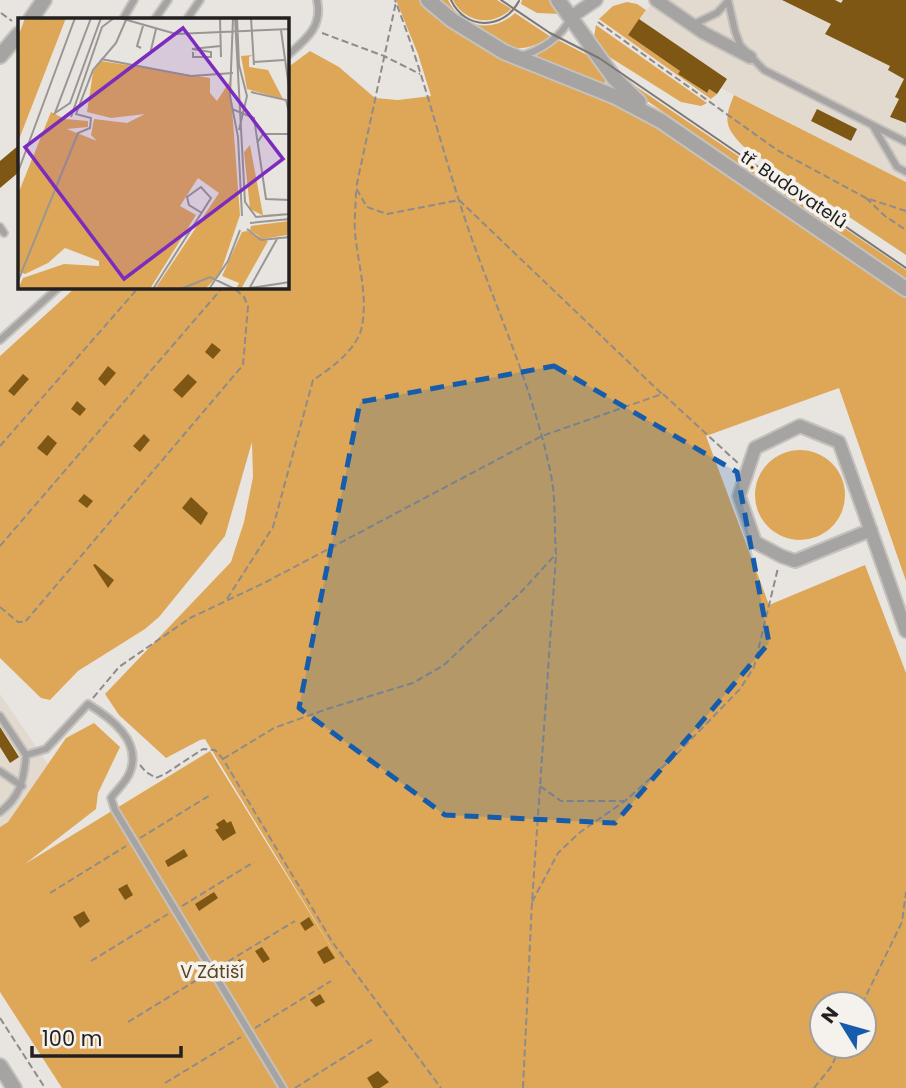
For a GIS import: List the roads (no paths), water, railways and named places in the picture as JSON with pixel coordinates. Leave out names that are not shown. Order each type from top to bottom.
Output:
[{"type":"street","points":[[32,18],[44,0]]},
{"type":"street","name":"tř. Budovatelů","points":[[428,0],[452,20],[514,56],[616,97],[661,121],[906,289]]},
{"type":"street","name":"tř. Budovatelů","points":[[558,0],[614,78],[661,121]]},
{"type":"street","points":[[571,17],[596,0]]},
{"type":"street","points":[[656,0],[692,25],[750,57]]},
{"type":"street","points":[[1,52],[16,27]]},
{"type":"street","points":[[871,530],[795,561],[755,542],[739,496],[755,448],[800,426],[839,442],[871,530],[906,631]]},
{"type":"street","points":[[0,1066],[14,1088]]},
{"type":"lane","points":[[124,18],[134,0]]},
{"type":"lane","points":[[156,18],[168,0]]},
{"type":"lane","points":[[188,18],[200,0]]},
{"type":"lane","points":[[289,54],[315,30],[320,13],[317,0]]},
{"type":"lane","points":[[692,25],[717,13],[728,1]]},
{"type":"lane","points":[[728,1],[737,39],[750,57],[767,72],[906,142]]},
{"type":"lane","points":[[514,56],[529,53],[556,37],[565,29],[571,17]]},
{"type":"lane","points":[[872,124],[897,167],[906,172]]},
{"type":"lane","points":[[0,340],[57,289]]},
{"type":"lane","points":[[26,755],[46,749],[88,704],[103,713],[131,742],[134,757],[130,773],[111,798],[115,810],[283,1088]]},
{"type":"lane","points":[[0,716],[26,755],[22,786],[12,802],[0,813]]},
{"type":"lane","points":[[0,771],[22,786]]},
{"type":"tram line","points":[[451,0],[465,17],[484,23],[504,18],[519,1]]},
{"type":"tram line","points":[[501,0],[550,33],[599,58],[906,268]]},
{"type":"park label","name":"V Zátiší","points":[[212,971]]}]
